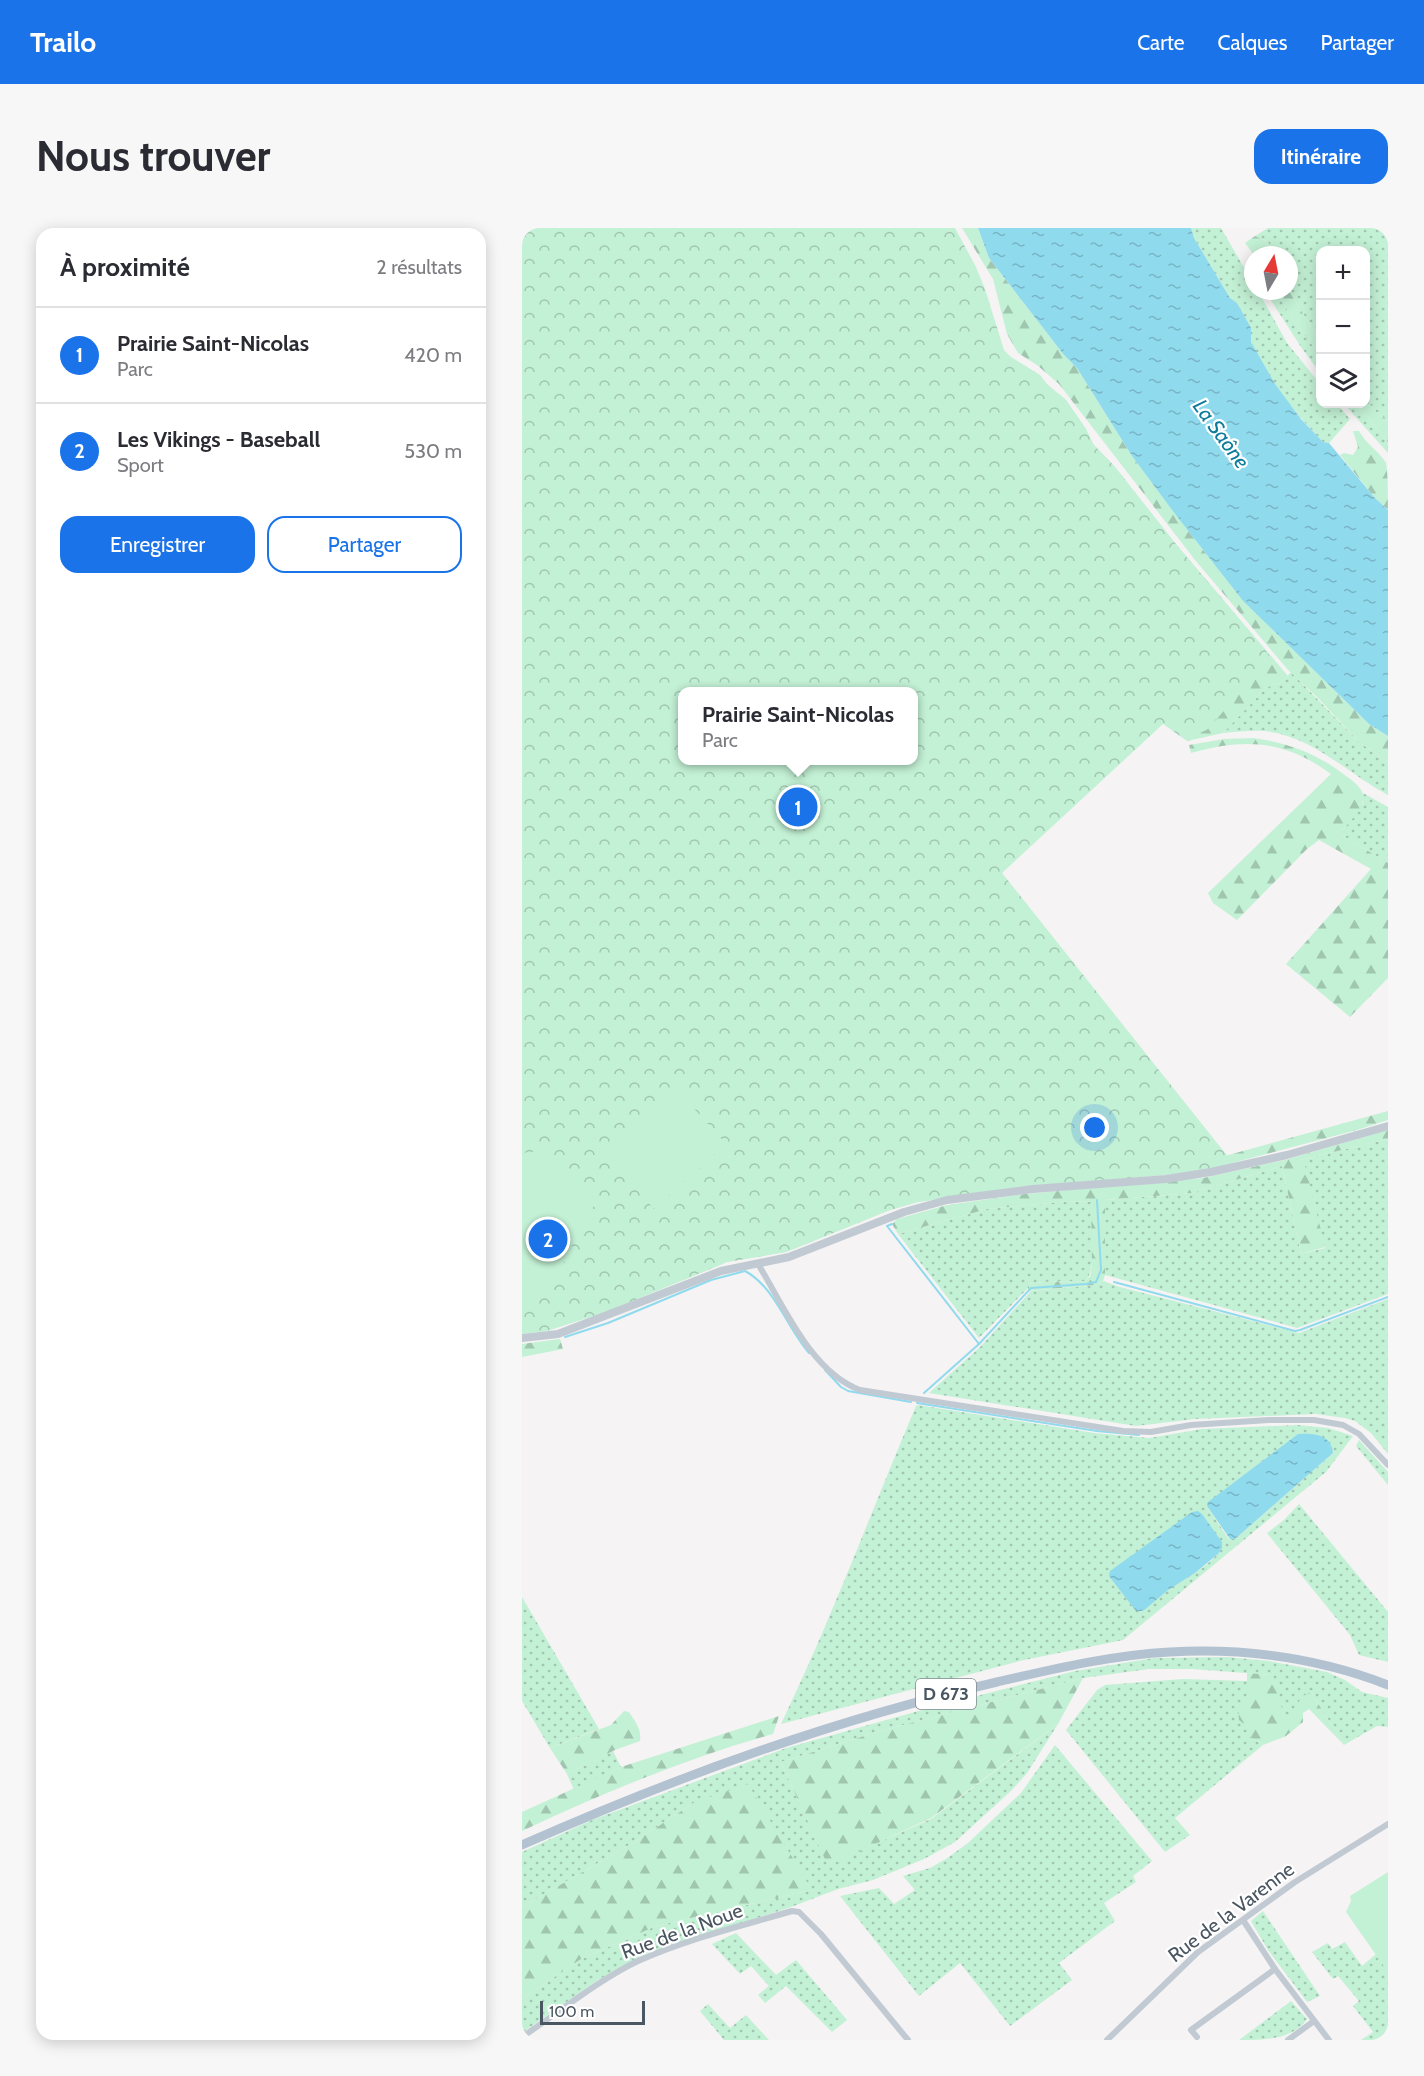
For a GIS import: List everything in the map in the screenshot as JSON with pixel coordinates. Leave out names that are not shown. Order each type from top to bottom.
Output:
[{"type":"main road","name":"D 673","points":[[522,1845],[634,1796],[807,1734],[937,1696],[1073,1665],[1170,1652],[1225,1651],[1291,1658],[1329,1666],[1388,1685]]},
{"type":"street","points":[[522,1338],[558,1334],[721,1271],[806,1252],[904,1212],[947,1200],[1033,1189],[1166,1179],[1211,1172],[1287,1155],[1388,1126]]},
{"type":"street","points":[[758,1264],[801,1336],[837,1378],[860,1390],[1122,1431],[1151,1432],[1191,1425],[1269,1420],[1314,1420],[1343,1425],[1359,1434],[1388,1465]]},
{"type":"street","name":"Rue de la Varenne","points":[[1107,2040],[1198,1953],[1295,1882],[1388,1824]]},
{"type":"street","name":"Rue de la Noue","points":[[522,2037],[621,1970],[640,1960],[683,1944],[792,1911],[799,1912],[821,1934],[908,2040]]},
{"type":"street","points":[[1243,1920],[1275,1968],[1329,2040]]},
{"type":"street","points":[[1197,2037],[1191,2031],[1275,1968]]},
{"type":"street","points":[[1288,2040],[1314,2021]]},
{"type":"green space","points":[[522,228],[955,228],[985,289],[1004,350],[1040,375],[1066,400],[1086,429],[1093,444],[1115,467],[1175,543],[1271,657],[1208,729],[1187,741],[1163,724],[1002,873],[1233,1163],[1164,1175],[1026,1186],[918,1202],[890,1210],[786,1252],[727,1262],[606,1312],[547,1331],[522,1334]]},
{"type":"green space","points":[[962,228],[978,228],[989,258],[1064,355],[1077,368],[1132,456],[1243,601],[1369,724],[1388,736],[1388,762],[1359,742],[1288,670],[1195,560],[1059,384],[1037,365],[1018,353],[1007,334],[993,279]]},
{"type":"green space","points":[[1191,228],[1221,228],[1244,268],[1244,300],[1263,300],[1287,343],[1316,379],[1316,408],[1340,408],[1350,419],[1329,443],[1323,442],[1291,407],[1272,380],[1256,353],[1240,311],[1194,238]]},
{"type":"green space","points":[[1268,228],[1388,228],[1388,420],[1370,404],[1370,246],[1316,246],[1316,335],[1295,300],[1298,300],[1298,246],[1269,246],[1268,242],[1255,236]]},
{"type":"green space","points":[[1255,236],[1268,242],[1269,246],[1247,246],[1245,243]]},
{"type":"green space","points":[[1271,300],[1281,300],[1316,350],[1316,368]]},
{"type":"green space","points":[[1281,300],[1295,300],[1316,335],[1316,350]]},
{"type":"green space","points":[[1058,393],[1066,400],[1086,429],[1093,444],[1115,467],[1175,543],[1288,676],[1281,683],[1271,685],[1262,692],[1223,733],[1187,741],[1202,722],[1175,568]]},
{"type":"green space","points":[[1370,404],[1388,420],[1388,442],[1360,408],[1370,408]]},
{"type":"green space","points":[[1348,408],[1360,408],[1388,442],[1388,453]]},
{"type":"green space","points":[[1353,431],[1359,431],[1386,463],[1388,510],[1374,497],[1340,455],[1344,453],[1353,455],[1358,447]]},
{"type":"green space","points":[[1291,672],[1359,742],[1388,762],[1388,795],[1330,757],[1299,740],[1265,731],[1223,733],[1262,692],[1271,685],[1281,683]]},
{"type":"green space","points":[[1253,738],[1290,746],[1313,755],[1355,783],[1362,792],[1362,805],[1340,834],[1388,863],[1388,978],[1350,1017],[1286,964],[1371,869],[1319,840],[1307,849],[1237,920],[1213,903],[1208,893],[1331,774],[1297,754],[1281,748],[1247,744],[1229,745],[1191,753],[1189,745],[1224,739]]},
{"type":"green space","points":[[1363,793],[1388,807],[1388,863],[1340,834],[1363,803]]},
{"type":"green space","points":[[680,1093],[726,1144],[654,1209],[608,1158]]},
{"type":"green space","points":[[1388,1111],[1388,1120],[1209,1169],[1164,1175],[1026,1186],[918,1202],[890,1210],[786,1252],[727,1262],[684,1280],[609,1301],[925,1190],[1214,1159]]},
{"type":"green space","points":[[1388,1130],[1388,1139],[1300,1160],[1305,1165],[1325,1247],[1301,1254],[1282,1166],[1192,1193],[1105,1200],[1105,1275],[1103,1281],[1094,1285],[1028,1291],[1028,1284],[1085,1281],[1090,1276],[1092,1265],[1091,1202],[1068,1201],[987,1209],[898,1234],[892,1224],[897,1219],[947,1205],[1025,1194],[1203,1178],[1285,1160]]},
{"type":"green space","points":[[1388,1139],[1388,1294],[1297,1328],[1105,1275],[1105,1200],[1192,1193],[1282,1166],[1301,1254],[1325,1248],[1300,1160]]},
{"type":"green space","points":[[540,1151],[601,1197],[584,1220],[555,1277],[546,1286],[536,1291],[523,1292],[522,1153]]},
{"type":"green space","points":[[1068,1201],[1091,1202],[1093,1256],[1089,1275],[1085,1281],[1028,1284],[1028,1288],[979,1338],[898,1234],[987,1209]]},
{"type":"green space","points":[[1103,1281],[1299,1333],[1388,1299],[1388,1454],[1371,1433],[1355,1421],[1316,1414],[1195,1419],[1136,1426],[929,1393],[980,1347],[1031,1291],[1094,1285]]},
{"type":"green space","points":[[560,1339],[563,1349],[522,1357],[522,1344]]},
{"type":"green space","points":[[916,1406],[1094,1433],[1149,1438],[1202,1429],[1298,1425],[1328,1428],[1353,1436],[1326,1472],[1123,1640],[1024,1660],[781,1724],[834,1606]],"holes":[[[1333,1453],[1235,1539],[1229,1539],[1207,1506]],[[1222,1548],[1205,1566],[1168,1589]]]},
{"type":"green space","points":[[1359,1440],[1388,1472],[1388,1485],[1356,1446]]},
{"type":"green space","points":[[1299,1504],[1388,1612],[1388,1662],[1359,1655],[1350,1635],[1267,1533]]},
{"type":"green space","points":[[522,1597],[599,1729],[550,1748],[522,1701]]},
{"type":"green space","points":[[1227,1657],[1269,1661],[1327,1672],[1345,1680],[1362,1692],[1388,1698],[1388,1727],[1377,1726],[1344,1745],[1311,1692],[1285,1721],[1272,1675],[1192,1669],[1149,1669],[1083,1678],[880,1731],[781,1762],[828,1865],[931,1819],[1058,1724],[1027,1773],[1012,1790],[955,1842],[924,1859],[873,1880],[838,1889],[791,1907],[646,1954],[598,1980],[522,2033],[522,1999],[581,1959],[656,1926],[812,1890],[695,1802],[636,1841],[522,1907],[522,1852],[592,1820],[786,1748],[922,1710],[1075,1671],[1154,1658]]},
{"type":"green space","points":[[1247,1673],[1273,1675],[1285,1720],[1303,1696],[1311,1692],[1344,1745],[1309,1709],[1303,1713],[1303,1722],[1286,1736],[1263,1745],[1249,1736],[1248,1727],[1239,1720],[1238,1706],[1247,1698]]},
{"type":"green space","points":[[1083,1678],[1058,1724],[931,1818],[828,1866],[781,1762],[880,1731]]},
{"type":"green space","points":[[1183,1679],[1247,1681],[1249,1736],[1263,1745],[1175,1818],[1190,1835],[1165,1852],[1066,1730],[1097,1690],[1105,1685]]},
{"type":"green space","points":[[624,1711],[629,1712],[636,1722],[640,1741],[615,1750],[567,1774],[550,1748],[611,1725]]},
{"type":"green space","points":[[779,1716],[773,1734],[646,1777],[522,1831],[522,1812],[621,1767]]},
{"type":"green space","points":[[1055,1745],[1152,1861],[1133,1876],[1136,1882],[1104,1903],[1115,1921],[1059,1963],[1072,1980],[1010,2026],[960,1963],[919,1996],[840,1896],[879,1888],[894,1904],[915,1890],[903,1876],[930,1868],[968,1843],[1021,1793]]},
{"type":"green space","points":[[613,1751],[621,1767],[574,1790],[567,1774]]},
{"type":"green space","points":[[748,1784],[812,1890],[656,1926],[581,1959],[522,1999],[522,1907],[636,1841],[695,1802]]},
{"type":"green space","points":[[1388,1872],[1388,1972],[1346,1912],[1351,1901],[1350,1896]]},
{"type":"green space","points":[[1263,1911],[1320,1996],[1307,2002],[1268,1950],[1251,1921]]},
{"type":"green space","points":[[736,1933],[776,1975],[796,1960],[847,2020],[832,2032],[786,1986],[765,2003],[758,1995],[769,1986],[751,1966],[740,1974],[712,1944]]},
{"type":"green space","points":[[1345,1942],[1362,1966],[1376,1954],[1388,1972],[1388,2040],[1361,2040],[1373,2032],[1353,2006],[1359,2001],[1338,1976],[1333,1979],[1312,1952],[1328,1943],[1332,1949]]},
{"type":"green space","points":[[1291,2001],[1307,2019],[1301,2026],[1286,2035],[1258,2040],[1239,2040]]},
{"type":"green space","points":[[708,2004],[730,2028],[746,2015],[769,2040],[724,2040],[700,2011]]},
{"type":"water","name":"La Saône","points":[[978,228],[1191,228],[1194,238],[1230,298],[1237,303],[1251,328],[1251,342],[1275,384],[1301,419],[1323,442],[1329,443],[1374,497],[1388,510],[1388,736],[1369,724],[1243,601],[1132,456],[1077,368],[1064,355],[989,258]]},
{"type":"water","points":[[1298,1434],[1325,1438],[1332,1447],[1333,1453],[1235,1539],[1230,1539],[1207,1506],[1208,1502]]},
{"type":"water","points":[[1198,1511],[1222,1542],[1222,1548],[1195,1573],[1168,1590],[1143,1611],[1136,1611],[1109,1576],[1110,1571],[1192,1512]]},
{"type":"waterway","points":[[924,1393],[979,1344],[1031,1288],[1096,1282],[1101,1270],[1097,1200]]},
{"type":"waterway","points":[[892,1224],[887,1226],[979,1344]]},
{"type":"waterway","points":[[565,1337],[608,1323],[711,1280],[745,1271],[765,1287],[773,1297],[809,1353]]},
{"type":"waterway","points":[[1114,1282],[1295,1331],[1388,1297]]},
{"type":"waterway","points":[[825,1370],[848,1391],[911,1402]]},
{"type":"waterway","points":[[917,1403],[1097,1431],[1139,1435]]},
{"type":"place","name":"Prairie Saint-Nicolas","points":[[798,807]]},
{"type":"place","name":"Les Vikings - Baseball","points":[[548,1239]]}]
